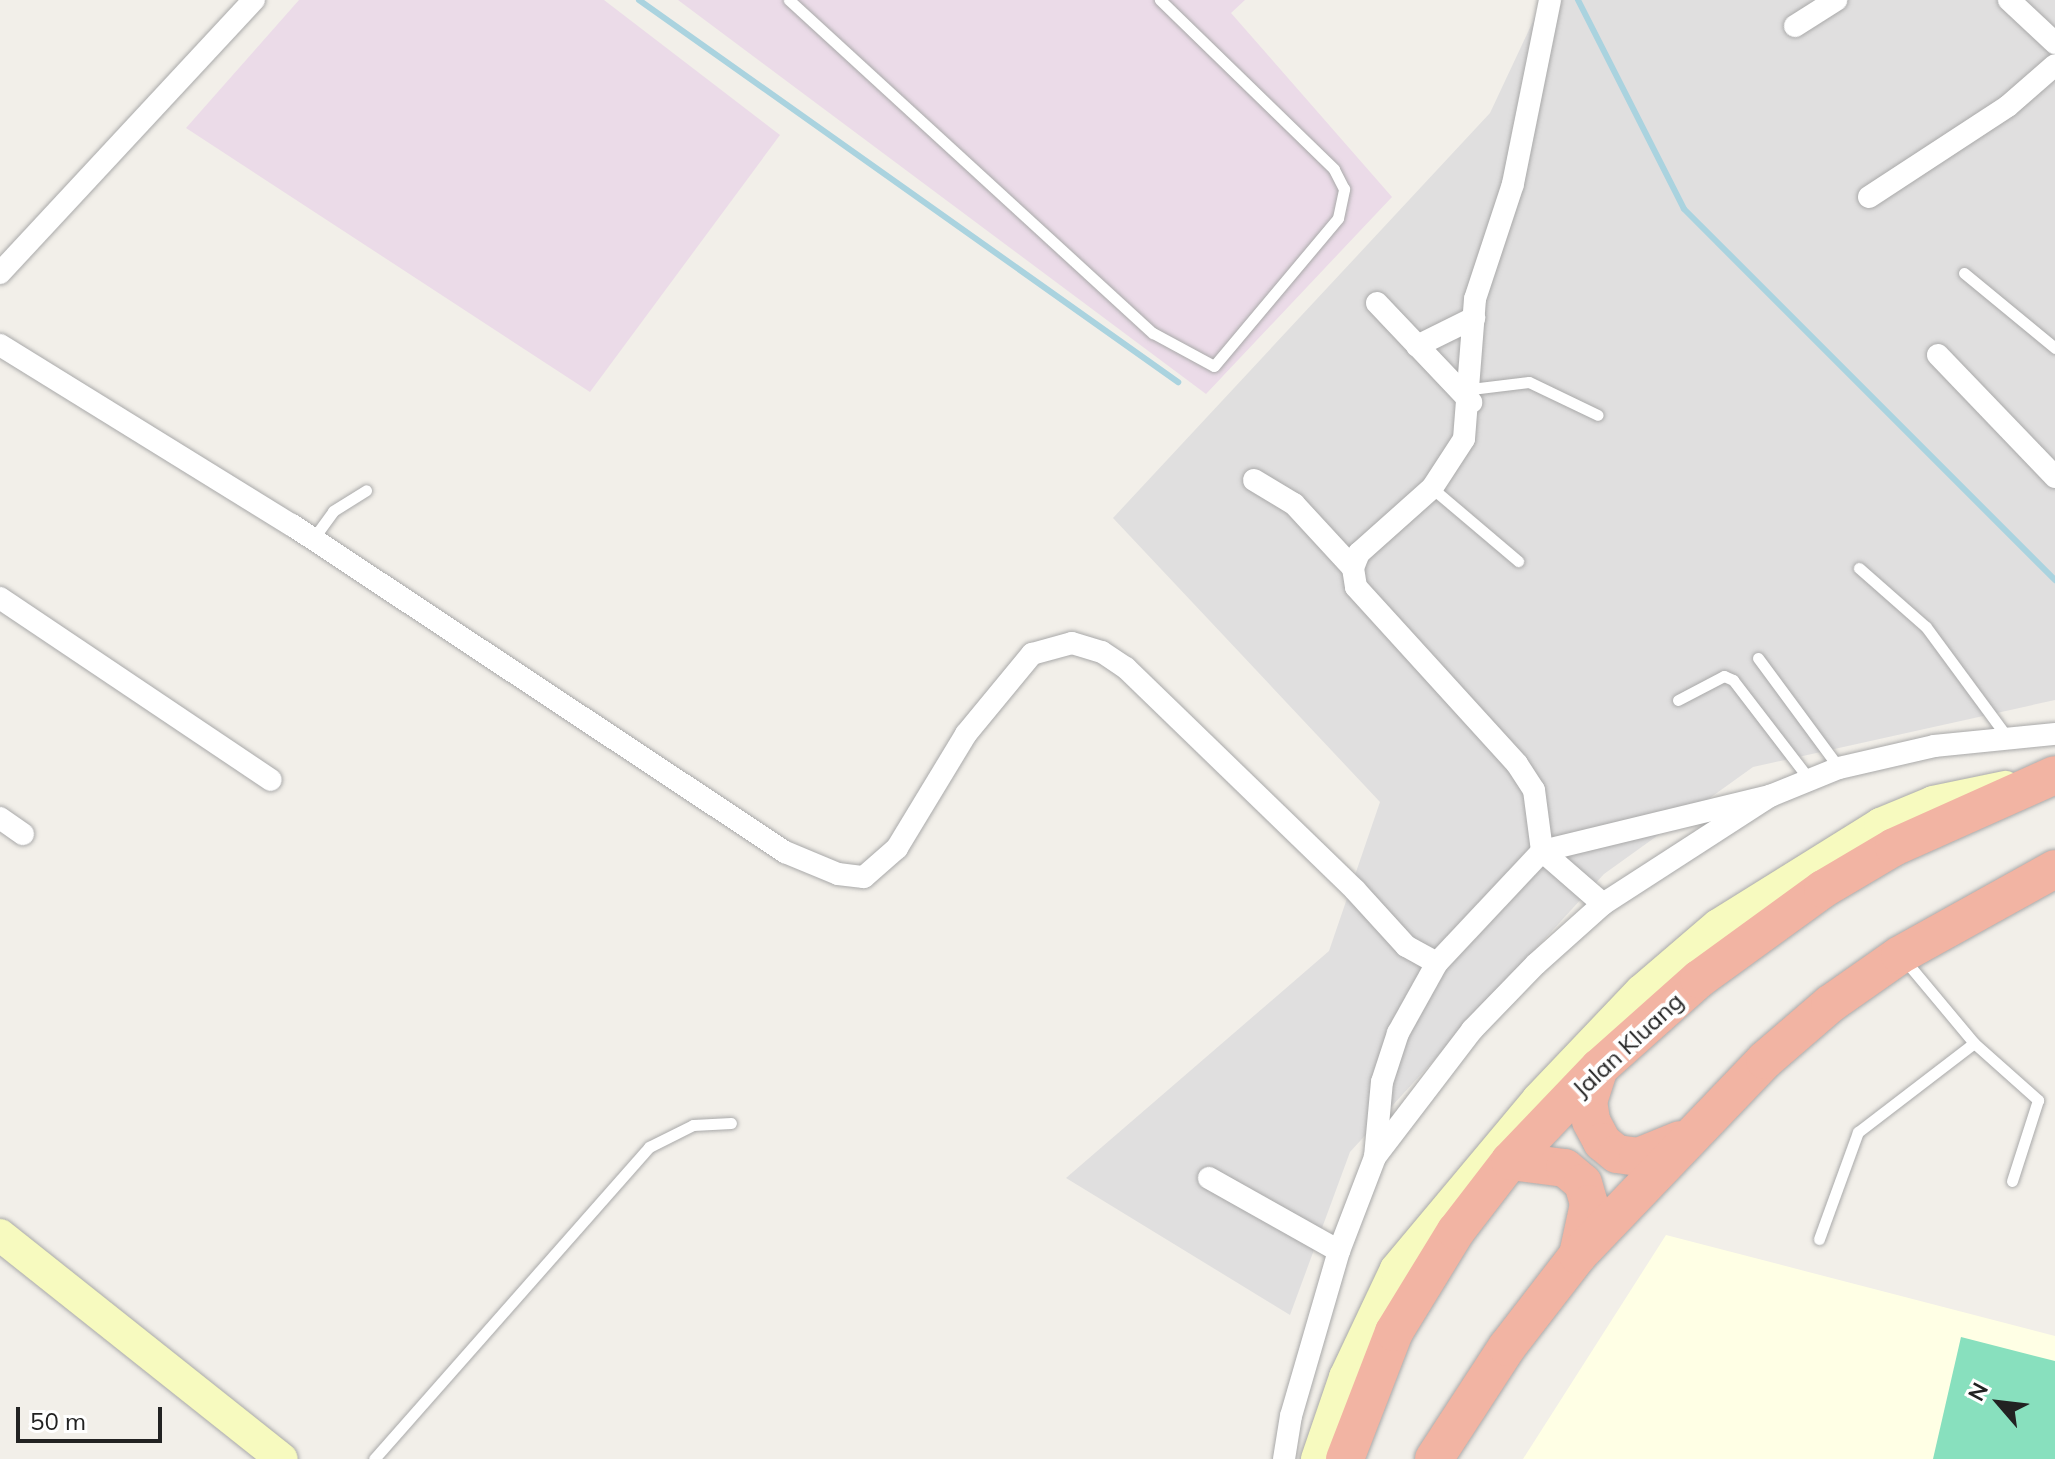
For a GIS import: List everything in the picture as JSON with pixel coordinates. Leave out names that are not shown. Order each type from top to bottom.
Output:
[{"type":"highway","name":"Jalan Kluang","points":[[1345,1459],[1394,1332],[1456,1231],[1510,1161],[1599,1068],[1699,979],[1823,889],[1894,847],[2050,777]]},
{"type":"highway","points":[[1434,1459],[1507,1347],[1578,1255],[1690,1136],[1830,1004],[1900,955],[2055,869]]},
{"type":"highway","points":[[1599,1068],[1588,1101],[1591,1121],[1617,1154],[1638,1157],[1690,1136]]},
{"type":"highway","points":[[1510,1161],[1565,1168],[1583,1183],[1589,1204],[1578,1255]]},
{"type":"main road","points":[[1317,1459],[1345,1377],[1396,1269],[1538,1099],[1641,991],[1718,925],[1880,824],[1933,802],[2050,777]]},
{"type":"main road","points":[[0,1235],[266,1454]]},
{"type":"street","points":[[3,264],[254,0]]},
{"type":"street","points":[[1550,0],[1513,184],[1475,299],[1471,395],[1464,439],[1432,488],[1359,553],[1353,568],[1356,587],[1526,777],[1542,818],[1542,851],[1603,904]]},
{"type":"street","points":[[1795,26],[1836,0]]},
{"type":"street","points":[[2009,0],[2055,43]]},
{"type":"street","points":[[1869,197],[2008,106],[2055,65]]},
{"type":"street","points":[[1377,303],[1417,346],[1471,395]]},
{"type":"street","points":[[1417,346],[1474,318]]},
{"type":"street","points":[[0,345],[313,539],[785,852],[851,876],[864,877],[897,848],[966,734],[1032,654],[1072,643],[1102,652],[1138,679],[1355,890],[1406,946],[1437,963]]},
{"type":"street","points":[[1938,355],[2055,477]]},
{"type":"street","points":[[1254,480],[1294,504],[1353,568]]},
{"type":"street","points":[[0,598],[271,780]]},
{"type":"street","points":[[1375,1157],[1472,1030],[1603,904],[1770,796],[1839,768],[1934,746],[2055,734]]},
{"type":"street","points":[[1284,1459],[1339,1251],[1375,1157],[1382,1082],[1398,1033],[1437,963],[1542,851],[1770,796]]},
{"type":"street","points":[[0,818],[23,834]]},
{"type":"street","points":[[1209,1178],[1339,1251]]},
{"type":"lane","points":[[789,0],[1153,333],[1214,366],[1338,218],[1344,189],[1334,169],[1160,0]]},
{"type":"lane","points":[[1964,273],[2055,348]]},
{"type":"lane","points":[[1471,395],[1529,382],[1598,415]]},
{"type":"lane","points":[[1432,488],[1518,561]]},
{"type":"lane","points":[[313,539],[333,511],[366,490]]},
{"type":"lane","points":[[1859,568],[1926,627],[2007,737]]},
{"type":"lane","points":[[1758,658],[1839,768]]},
{"type":"lane","points":[[1678,700],[1724,676],[1733,680],[1809,779]]},
{"type":"lane","points":[[1900,955],[1974,1043],[2038,1100],[2012,1181]]},
{"type":"lane","points":[[1819,1239],[1858,1132],[1974,1043]]},
{"type":"lane","points":[[374,1459],[649,1147],[693,1125],[731,1123]]},
{"type":"shaded area","points":[[299,0],[604,0],[780,135],[590,392],[186,128]]},
{"type":"shaded area","points":[[678,0],[1245,0],[1231,13],[1392,197],[1206,394]]},
{"type":"shaded area","points":[[1543,0],[2055,0],[2055,700],[1753,767],[1604,874],[1350,1152],[1290,1315],[1066,1178],[1329,951],[1380,802],[1113,518],[1490,113]]},
{"type":"shaded area","points":[[1666,1235],[2055,1336],[2055,1459],[1523,1459]]},
{"type":"green space","points":[[1961,1337],[2055,1361],[2055,1459],[1933,1459]]},
{"type":"waterway","points":[[639,0],[1178,382]]},
{"type":"waterway","points":[[1578,0],[1684,209],[2055,580]]}]
